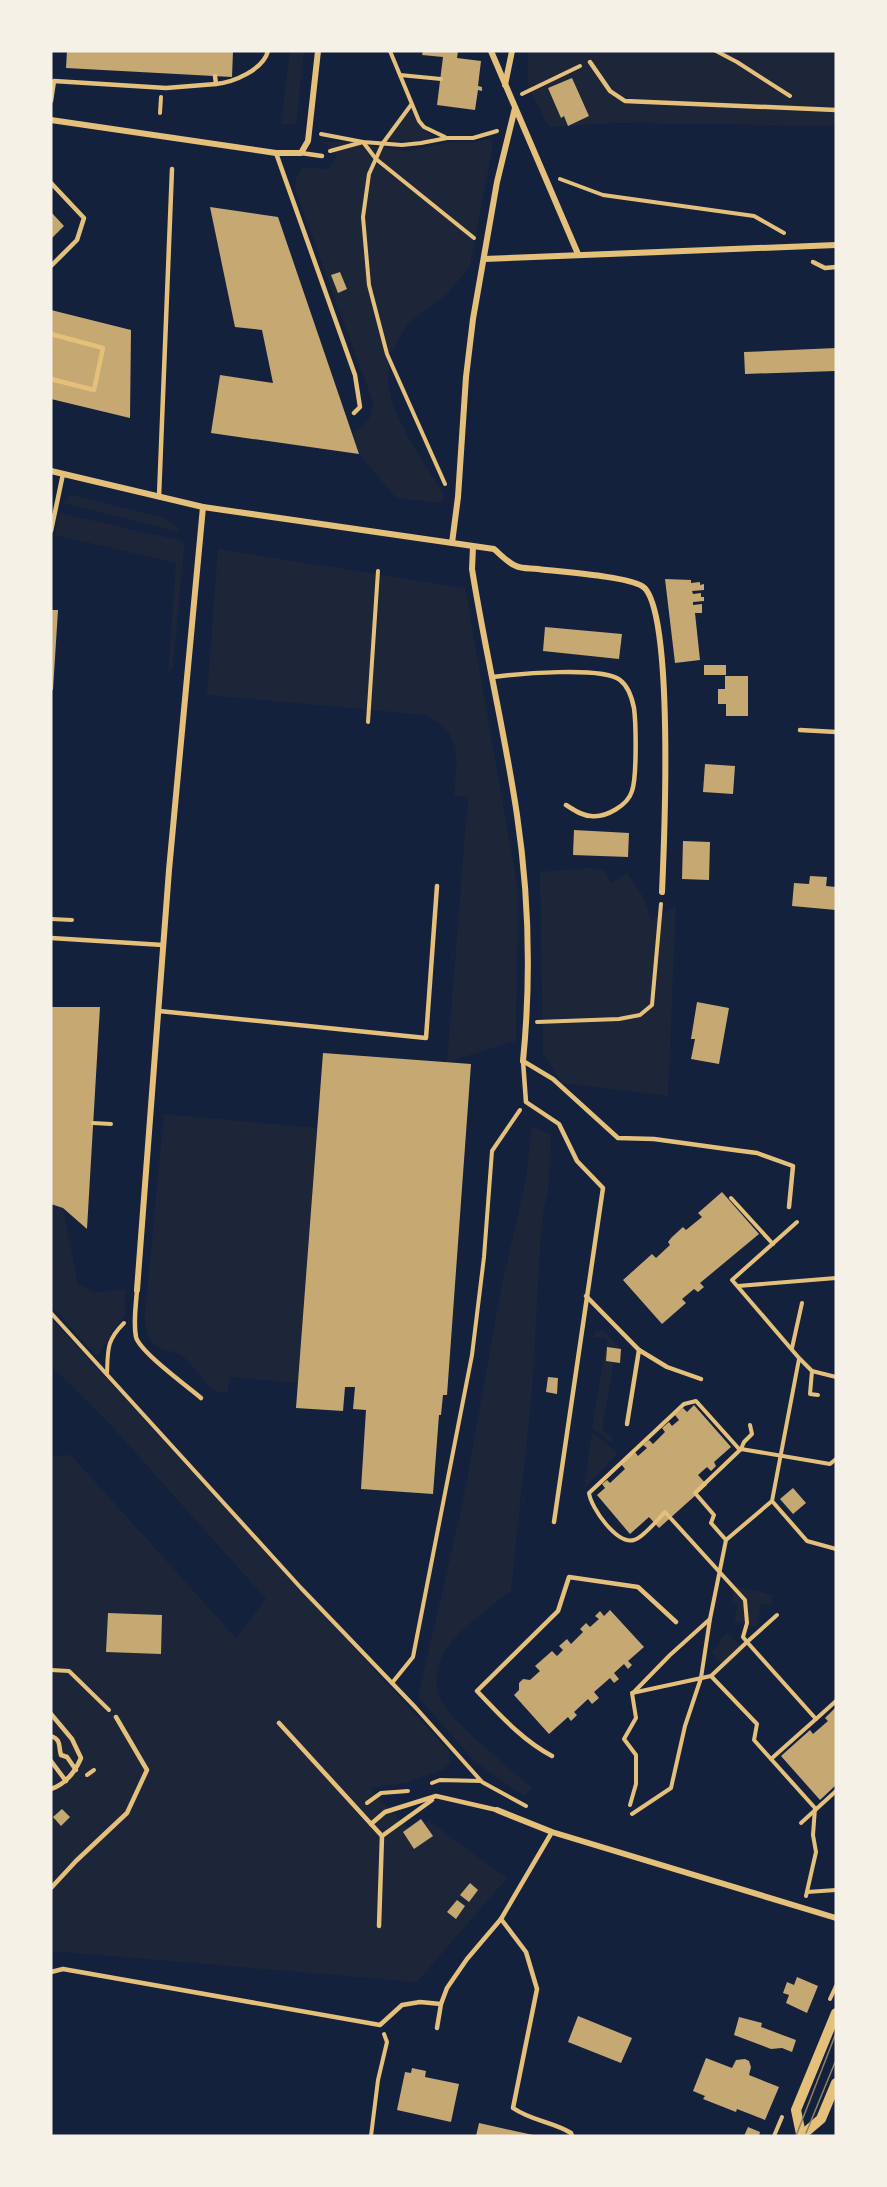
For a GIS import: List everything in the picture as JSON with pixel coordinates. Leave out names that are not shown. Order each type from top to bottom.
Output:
[{"type":"street","points":[[51,120],[276,153],[301,153],[306,147],[309,133],[318,51]]},
{"type":"street","points":[[491,51],[578,254]]},
{"type":"street","points":[[505,85],[512,51]]},
{"type":"street","points":[[452,543],[472,319],[497,182],[515,108]]},
{"type":"street","points":[[484,259],[836,245]]},
{"type":"street","points":[[51,471],[203,507],[494,549],[515,566],[623,581],[642,586],[649,593],[658,621],[666,728],[662,892]]},
{"type":"street","points":[[137,1290],[163,945],[203,507]]},
{"type":"street","points":[[473,547],[473,576],[517,816],[525,889],[527,1022],[523,1061]]},
{"type":"street","points":[[497,1810],[552,1832],[836,1918]]},
{"type":"street","points":[[836,2013],[796,2109],[803,2135],[821,2119],[836,2083]]},
{"type":"lane","points":[[51,101],[54,81],[166,88],[216,84],[240,79],[266,58],[268,51]]},
{"type":"lane","points":[[590,62],[610,91],[625,101],[814,111],[836,110]]},
{"type":"lane","points":[[215,76],[216,84]]},
{"type":"lane","points":[[276,153],[355,375],[360,407],[354,413]]},
{"type":"lane","points":[[301,153],[322,156]]},
{"type":"lane","points":[[159,497],[172,169]]},
{"type":"lane","points":[[51,183],[84,218],[77,240],[51,266]]},
{"type":"lane","points":[[813,262],[825,268],[836,267]]},
{"type":"lane","points":[[51,334],[103,348],[94,390],[51,379]]},
{"type":"lane","points":[[51,531],[63,474]]},
{"type":"lane","points":[[492,677],[529,672],[609,674],[620,680],[629,692],[634,710],[632,792],[621,805],[606,815],[592,816],[577,812],[566,805]]},
{"type":"lane","points":[[800,730],[836,732]]},
{"type":"lane","points":[[159,1011],[426,1038],[436,886]]},
{"type":"lane","points":[[51,938],[163,945]]},
{"type":"lane","points":[[523,1061],[526,1102],[559,1124],[577,1161],[603,1188],[554,1522]]},
{"type":"lane","points":[[523,1061],[553,1079],[618,1138],[654,1138],[757,1153],[793,1166],[789,1207]]},
{"type":"lane","points":[[137,1290],[136,1339],[159,1364],[201,1398]]},
{"type":"lane","points":[[586,1296],[639,1350],[667,1367],[701,1379]]},
{"type":"lane","points":[[627,1424],[639,1350]]},
{"type":"lane","points":[[552,1756],[533,1746],[477,1691],[558,1611],[569,1577],[638,1587],[676,1623]]},
{"type":"lane","points":[[51,1789],[66,1781],[76,1770],[81,1758],[72,1739],[52,1717]]},
{"type":"lane","points":[[51,1888],[127,1813],[147,1770],[116,1717]]},
{"type":"lane","points":[[279,1723],[382,1836],[379,1926]]},
{"type":"lane","points":[[62,1726],[51,1735],[61,1744],[61,1755],[67,1757],[76,1770]]},
{"type":"lane","points":[[51,1761],[66,1781]]},
{"type":"lane","points":[[370,1824],[385,1812],[436,1796],[497,1810]]},
{"type":"lane","points":[[382,1836],[436,1796]]},
{"type":"lane","points":[[437,2028],[441,2004],[454,1976],[501,1919],[552,1832]]},
{"type":"lane","points":[[501,1919],[526,1952],[537,1989],[513,2108],[525,2116],[558,2125],[572,2136]]},
{"type":"lane","points":[[51,1972],[63,1969],[380,2025],[402,2005],[420,2002],[441,2004]]},
{"type":"path","points":[[390,51],[411,105],[424,127],[447,138]]},
{"type":"path","points":[[716,51],[814,111]]},
{"type":"path","points":[[511,99],[590,62]]},
{"type":"path","points":[[399,75],[441,79]]},
{"type":"path","points":[[411,105],[383,143],[369,174],[363,217],[369,285],[387,354],[456,510]]},
{"type":"path","points":[[309,133],[363,142],[421,143],[447,138],[473,138],[510,128]]},
{"type":"path","points":[[322,156],[336,148],[363,142]]},
{"type":"path","points":[[363,142],[376,159],[486,248]]},
{"type":"path","points":[[543,173],[603,195],[754,216],[792,238]]},
{"type":"path","points":[[368,722],[378,571]]},
{"type":"path","points":[[527,1022],[619,1019],[640,1016],[652,1005],[662,892]]},
{"type":"path","points":[[51,919],[72,920]]},
{"type":"path","points":[[392,1683],[412,1656],[470,1366],[484,1257],[492,1151],[526,1102]]},
{"type":"path","points":[[93,1123],[111,1124]]},
{"type":"path","points":[[731,1197],[773,1244]]},
{"type":"path","points":[[797,1222],[732,1280],[812,1371],[836,1377]]},
{"type":"path","points":[[737,1286],[836,1278]]},
{"type":"path","points":[[791,1348],[802,1303]]},
{"type":"path","points":[[107,1374],[109,1347],[113,1334],[136,1309]]},
{"type":"path","points":[[51,1313],[301,1588],[458,1754]]},
{"type":"path","points":[[632,1814],[671,1788],[685,1726],[700,1678],[726,1540],[772,1501],[799,1358]]},
{"type":"path","points":[[812,1371],[810,1394],[818,1395]]},
{"type":"path","points":[[816,1719],[743,1637],[747,1623],[745,1600],[665,1512],[636,1540],[626,1541],[618,1536],[591,1505],[589,1493],[684,1404],[696,1401],[740,1450],[830,1464],[836,1459]]},
{"type":"path","points":[[726,1540],[711,1524],[714,1515],[695,1493],[740,1450],[752,1434],[750,1425]]},
{"type":"path","points":[[772,1501],[807,1541],[836,1549]]},
{"type":"path","points":[[632,1693],[711,1676],[777,1615]]},
{"type":"path","points":[[632,1693],[710,1619]]},
{"type":"path","points":[[51,1671],[69,1671],[116,1717]]},
{"type":"path","points":[[711,1676],[757,1724],[754,1740],[815,1808],[813,1835],[816,1852],[806,1899]]},
{"type":"path","points":[[630,1804],[636,1784],[636,1755],[624,1739],[636,1718],[632,1693]]},
{"type":"path","points":[[771,1759],[836,1701]]},
{"type":"path","points":[[801,1823],[836,1791]]},
{"type":"path","points":[[807,1892],[836,1890]]},
{"type":"path","points":[[371,2136],[378,2080],[387,2042],[380,2025]]},
{"type":"shaded area","points":[[290,51],[304,51],[296,125],[281,124]]},
{"type":"shaded area","points":[[528,51],[836,51],[836,126],[615,123],[549,127],[528,86]]},
{"type":"shaded area","points":[[410,110],[422,129],[434,136],[429,140],[390,141],[390,138]]},
{"type":"shaded area","points":[[492,138],[493,144],[470,266],[448,293],[409,322],[390,354],[388,383],[394,409],[409,439],[444,495],[442,503],[396,498],[359,454],[352,433],[367,421],[373,402],[295,189],[296,178],[302,167],[327,169],[337,157],[333,149],[323,142],[345,142],[406,151],[451,142],[475,142]]},
{"type":"shaded area","points":[[71,495],[162,517],[177,526],[179,532],[63,503]]},
{"type":"shaded area","points":[[60,513],[183,541],[173,667],[168,672],[176,563],[55,535]]},
{"type":"shaded area","points":[[218,549],[465,588],[518,890],[516,1041],[447,1062],[468,797],[454,795],[456,758],[452,739],[446,730],[425,715],[207,695]]},
{"type":"shaded area","points":[[588,868],[605,870],[611,883],[627,873],[644,898],[651,921],[676,905],[668,1096],[562,1083],[543,1054],[540,872]]},
{"type":"shaded area","points":[[164,1114],[317,1128],[299,1383],[229,1377],[228,1393],[214,1390],[182,1356],[157,1346],[148,1336],[145,1312]]},
{"type":"shaded area","points":[[532,1126],[551,1135],[548,1193],[544,1206],[540,1248],[532,1391],[511,1591],[460,1633],[446,1649],[440,1660],[436,1680],[440,1698],[447,1709],[482,1745],[532,1788],[524,1796],[475,1762],[418,1697],[463,1502],[501,1289],[526,1179]]},
{"type":"shaded area","points":[[51,1204],[63,1208],[78,1284],[93,1292],[125,1290],[125,1314],[97,1356],[51,1306]]},
{"type":"shaded area","points":[[51,1318],[449,1751],[450,1763],[444,1769],[406,1783],[370,1788],[411,1832],[429,1821],[507,1878],[417,1982],[51,1951],[51,1457],[71,1455],[236,1638],[266,1599],[109,1423],[51,1366]]},
{"type":"shaded area","points":[[596,1331],[604,1331],[621,1349],[607,1348],[606,1361],[614,1362],[602,1429],[612,1438],[612,1443],[592,1428],[607,1339],[593,1337]]},
{"type":"shaded area","points":[[592,1432],[618,1453],[584,1488]]},
{"type":"shaded area","points":[[735,1586],[773,1595],[771,1605],[761,1604],[756,1627],[734,1622],[738,1604],[731,1603]]},
{"type":"shaded area","points":[[728,1633],[744,1650],[726,1667],[711,1652]]},
{"type":"building","points":[[67,51],[233,51],[232,77],[66,68]]},
{"type":"building","points":[[423,51],[458,51],[457,58],[481,61],[478,86],[482,87],[482,91],[478,90],[475,110],[437,105],[443,57],[422,55]]},
{"type":"building","points":[[572,78],[589,116],[568,126],[564,116],[561,118],[548,88]]},
{"type":"building","points":[[210,207],[278,217],[359,454],[211,433],[220,375],[273,383],[262,330],[235,327]]},
{"type":"building","points":[[51,212],[64,226],[51,239]]},
{"type":"building","points":[[340,272],[347,289],[338,293],[331,275]]},
{"type":"building","points":[[51,310],[131,330],[130,418],[51,399]]},
{"type":"building","points":[[836,348],[836,371],[745,374],[744,352]]},
{"type":"building","points":[[665,579],[691,580],[691,583],[704,584],[704,590],[692,591],[693,594],[701,593],[701,597],[704,597],[704,601],[693,602],[693,605],[702,604],[702,613],[695,613],[700,660],[675,663]]},
{"type":"building","points":[[51,610],[58,610],[53,690],[51,690]]},
{"type":"building","points":[[545,627],[622,634],[619,659],[543,651]]},
{"type":"building","points":[[704,665],[726,665],[726,675],[704,675]]},
{"type":"building","points":[[725,676],[748,676],[748,716],[726,716],[726,704],[718,704],[718,689],[725,689]]},
{"type":"building","points":[[705,764],[735,766],[733,794],[703,792]]},
{"type":"building","points":[[574,830],[629,833],[628,857],[573,855]]},
{"type":"building","points":[[683,841],[710,842],[709,880],[682,879]]},
{"type":"building","points":[[810,876],[827,877],[826,886],[836,887],[836,910],[792,906],[794,883],[809,884]]},
{"type":"building","points":[[697,1002],[729,1008],[719,1064],[691,1059],[695,1039],[691,1039]]},
{"type":"building","points":[[51,1007],[100,1007],[87,1229],[63,1208],[51,1204]]},
{"type":"building","points":[[323,1053],[471,1064],[447,1395],[443,1395],[441,1415],[439,1415],[433,1494],[361,1489],[366,1410],[353,1409],[355,1387],[345,1387],[343,1411],[296,1408]]},
{"type":"building","points":[[722,1192],[759,1234],[700,1283],[704,1287],[698,1292],[694,1289],[682,1299],[686,1303],[662,1324],[623,1280],[652,1254],[656,1258],[670,1245],[668,1242],[683,1227],[686,1230],[702,1217],[698,1213]]},
{"type":"building","points":[[607,1347],[621,1349],[620,1363],[606,1361]]},
{"type":"building","points":[[548,1377],[558,1378],[557,1394],[546,1392]]},
{"type":"building","points":[[694,1405],[731,1447],[714,1462],[716,1466],[711,1471],[707,1467],[698,1475],[707,1485],[659,1528],[649,1517],[630,1534],[597,1495],[605,1488],[602,1484],[607,1480],[610,1483],[625,1469],[621,1464],[635,1452],[638,1456],[647,1448],[643,1445],[649,1440],[653,1444],[665,1432],[662,1428],[669,1422],[672,1426],[679,1420],[675,1415],[683,1408],[687,1412]]},
{"type":"building","points":[[793,1488],[806,1503],[793,1514],[780,1499]]},
{"type":"building","points":[[610,1610],[644,1647],[628,1661],[632,1665],[628,1669],[624,1664],[614,1673],[619,1679],[614,1683],[610,1678],[594,1692],[599,1698],[592,1704],[588,1699],[574,1712],[577,1715],[571,1721],[568,1717],[549,1734],[514,1695],[519,1690],[519,1683],[523,1679],[530,1680],[540,1671],[535,1666],[552,1651],[557,1656],[563,1650],[559,1646],[567,1639],[571,1644],[583,1632],[580,1629],[586,1623],[590,1627],[599,1619],[595,1616],[600,1611],[604,1616]]},
{"type":"building","points":[[108,1613],[162,1615],[161,1654],[106,1652]]},
{"type":"building","points":[[836,1707],[836,1785],[820,1800],[781,1756],[810,1730],[813,1734],[828,1721],[825,1718]]},
{"type":"building","points":[[62,1809],[70,1817],[61,1826],[53,1817]]},
{"type":"building","points":[[421,1819],[433,1836],[414,1849],[403,1832]]},
{"type":"building","points":[[470,1883],[478,1890],[469,1902],[460,1895]]},
{"type":"building","points":[[457,1900],[465,1906],[456,1919],[447,1912]]},
{"type":"building","points":[[797,1977],[818,1986],[807,2013],[786,2003],[789,1995],[783,1993],[787,1982],[794,1985]]},
{"type":"building","points":[[578,2016],[632,2038],[621,2063],[568,2042]]},
{"type":"building","points":[[739,2017],[762,2023],[761,2027],[796,2040],[792,2052],[782,2048],[771,2049],[734,2035]]},
{"type":"building","points":[[706,2058],[732,2068],[736,2060],[745,2059],[749,2061],[751,2067],[749,2075],[779,2087],[765,2120],[703,2099],[705,2096],[693,2091]]},
{"type":"building","points":[[412,2068],[426,2071],[425,2077],[459,2084],[451,2122],[397,2110],[405,2072],[411,2073]]},
{"type":"building","points":[[479,2123],[533,2135],[533,2136],[476,2136]]},
{"type":"building","points":[[748,2127],[760,2132],[759,2136],[744,2136]]},
{"type":"tram line","points":[[796,2136],[836,2033]]},
{"type":"tram line","points":[[806,2133],[836,2060]]}]
